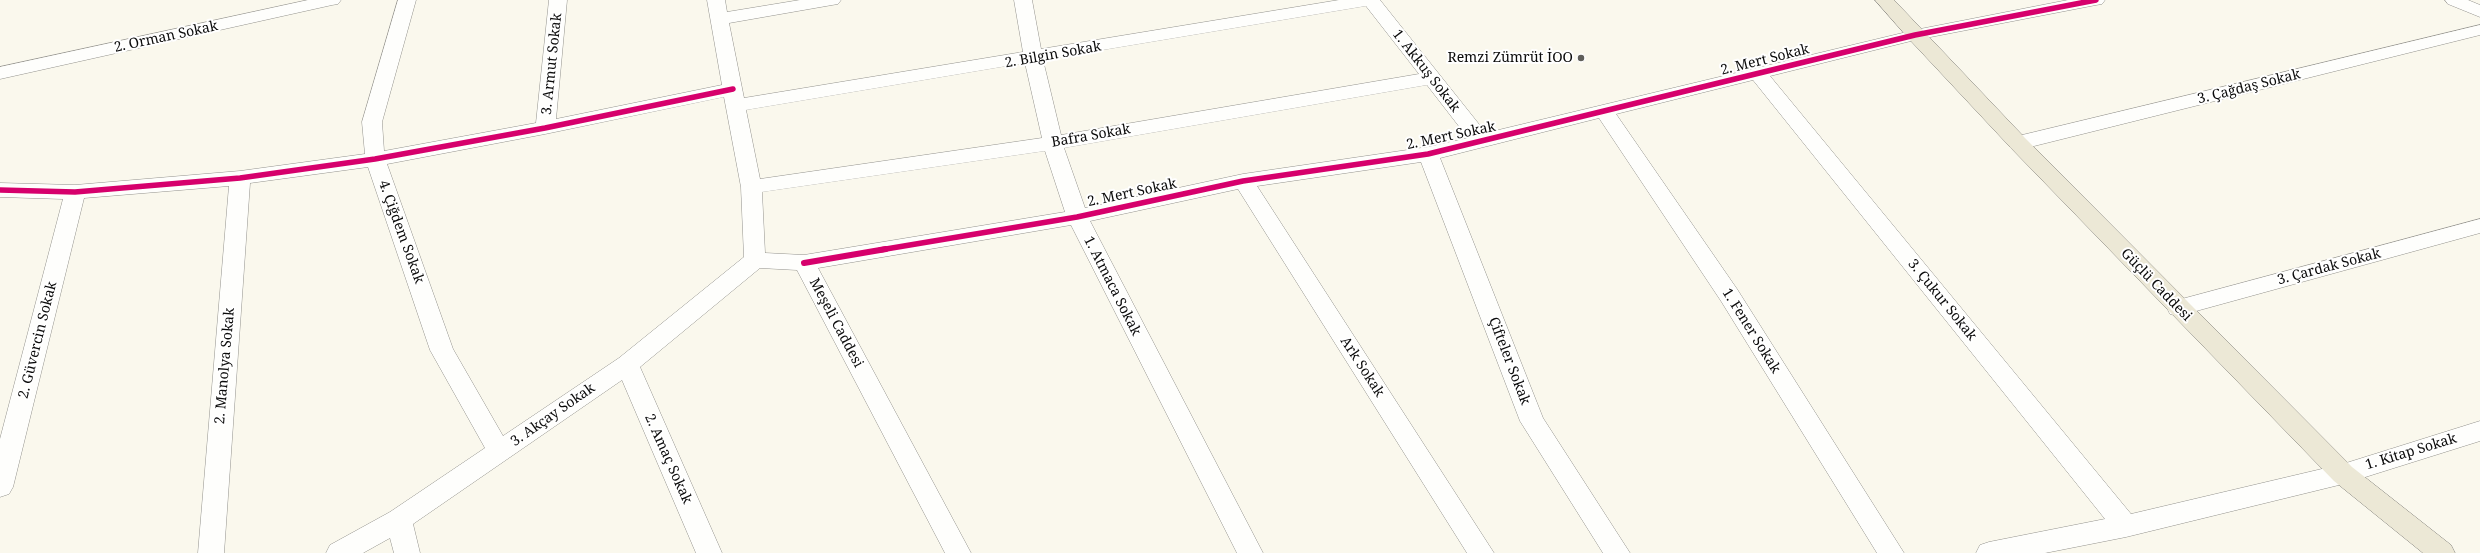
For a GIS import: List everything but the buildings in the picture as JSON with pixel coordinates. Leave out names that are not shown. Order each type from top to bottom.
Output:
[{"type":"main road","name":"Güçlü Caddesi","points":[[1884,0],[1915,35],[2018,143],[2178,308],[2343,474],[2442,553]]},
{"type":"street","name":"2. Orman Sokak","points":[[0,73],[332,0]]},
{"type":"street","name":"4. Çiğdem Sokak","points":[[407,0],[372,122],[375,159],[442,350],[500,452]]},
{"type":"street","name":"3. Armut Sokak","points":[[545,128],[558,0]]},
{"type":"street","points":[[755,260],[751,187],[718,9],[832,0]]},
{"type":"street","name":"1. Atmaca Sokak","points":[[1023,0],[1033,58],[1053,143],[1077,217],[1250,553]]},
{"type":"street","name":"2. Bilgin Sokak","points":[[0,190],[75,192],[240,178],[375,159],[545,128],[734,98],[1033,58],[1371,0]]},
{"type":"street","name":"1. Akkuş Sokak","points":[[1371,0],[1482,142]]},
{"type":"street","name":"2. Mert Sokak","points":[[804,263],[1077,217],[1243,181],[1428,154],[1606,112],[1915,35],[2096,0]]},
{"type":"street","points":[[2454,0],[2480,12]]},
{"type":"street","name":"3. Çağdaş Sokak","points":[[2018,143],[2480,30]]},
{"type":"street","name":"3. Çukur Sokak","points":[[1758,74],[2126,526]]},
{"type":"street","name":"Bafra Sokak","points":[[751,187],[1053,143],[1431,78]]},
{"type":"street","name":"1. Fener Sokak","points":[[1606,112],[1729,295],[1891,553]]},
{"type":"street","name":"Çifteler Sokak","points":[[1428,154],[1532,421],[1617,553]]},
{"type":"street","name":"2. Manolya Sokak","points":[[211,553],[240,178]]},
{"type":"street","name":"Ark Sokak","points":[[1243,181],[1481,553]]},
{"type":"street","name":"2. Güvercin Sokak","points":[[0,487],[75,192]]},
{"type":"street","name":"3. Çardak Sokak","points":[[2178,308],[2480,226]]},
{"type":"street","name":"3. Akçay Sokak","points":[[339,553],[399,520],[627,364],[755,260]]},
{"type":"street","name":"Meşeli Caddesi","points":[[755,260],[804,263],[958,553]]},
{"type":"street","name":"2. Amaç Sokak","points":[[627,364],[709,553]]},
{"type":"street","name":"1. Kitap Sokak","points":[[1989,553],[2126,526],[2343,474],[2480,431]]},
{"type":"street","points":[[399,520],[407,553]]},
{"type":"cycle path","points":[[804,263],[1077,217],[1243,181],[1428,154],[1915,35],[2096,0]]},
{"type":"cycle path","points":[[0,190],[75,192],[240,178],[375,159],[545,128],[733,89]]},
{"type":"place","name":"Remzi Zümrüt İOO","points":[[1581,58]]}]
